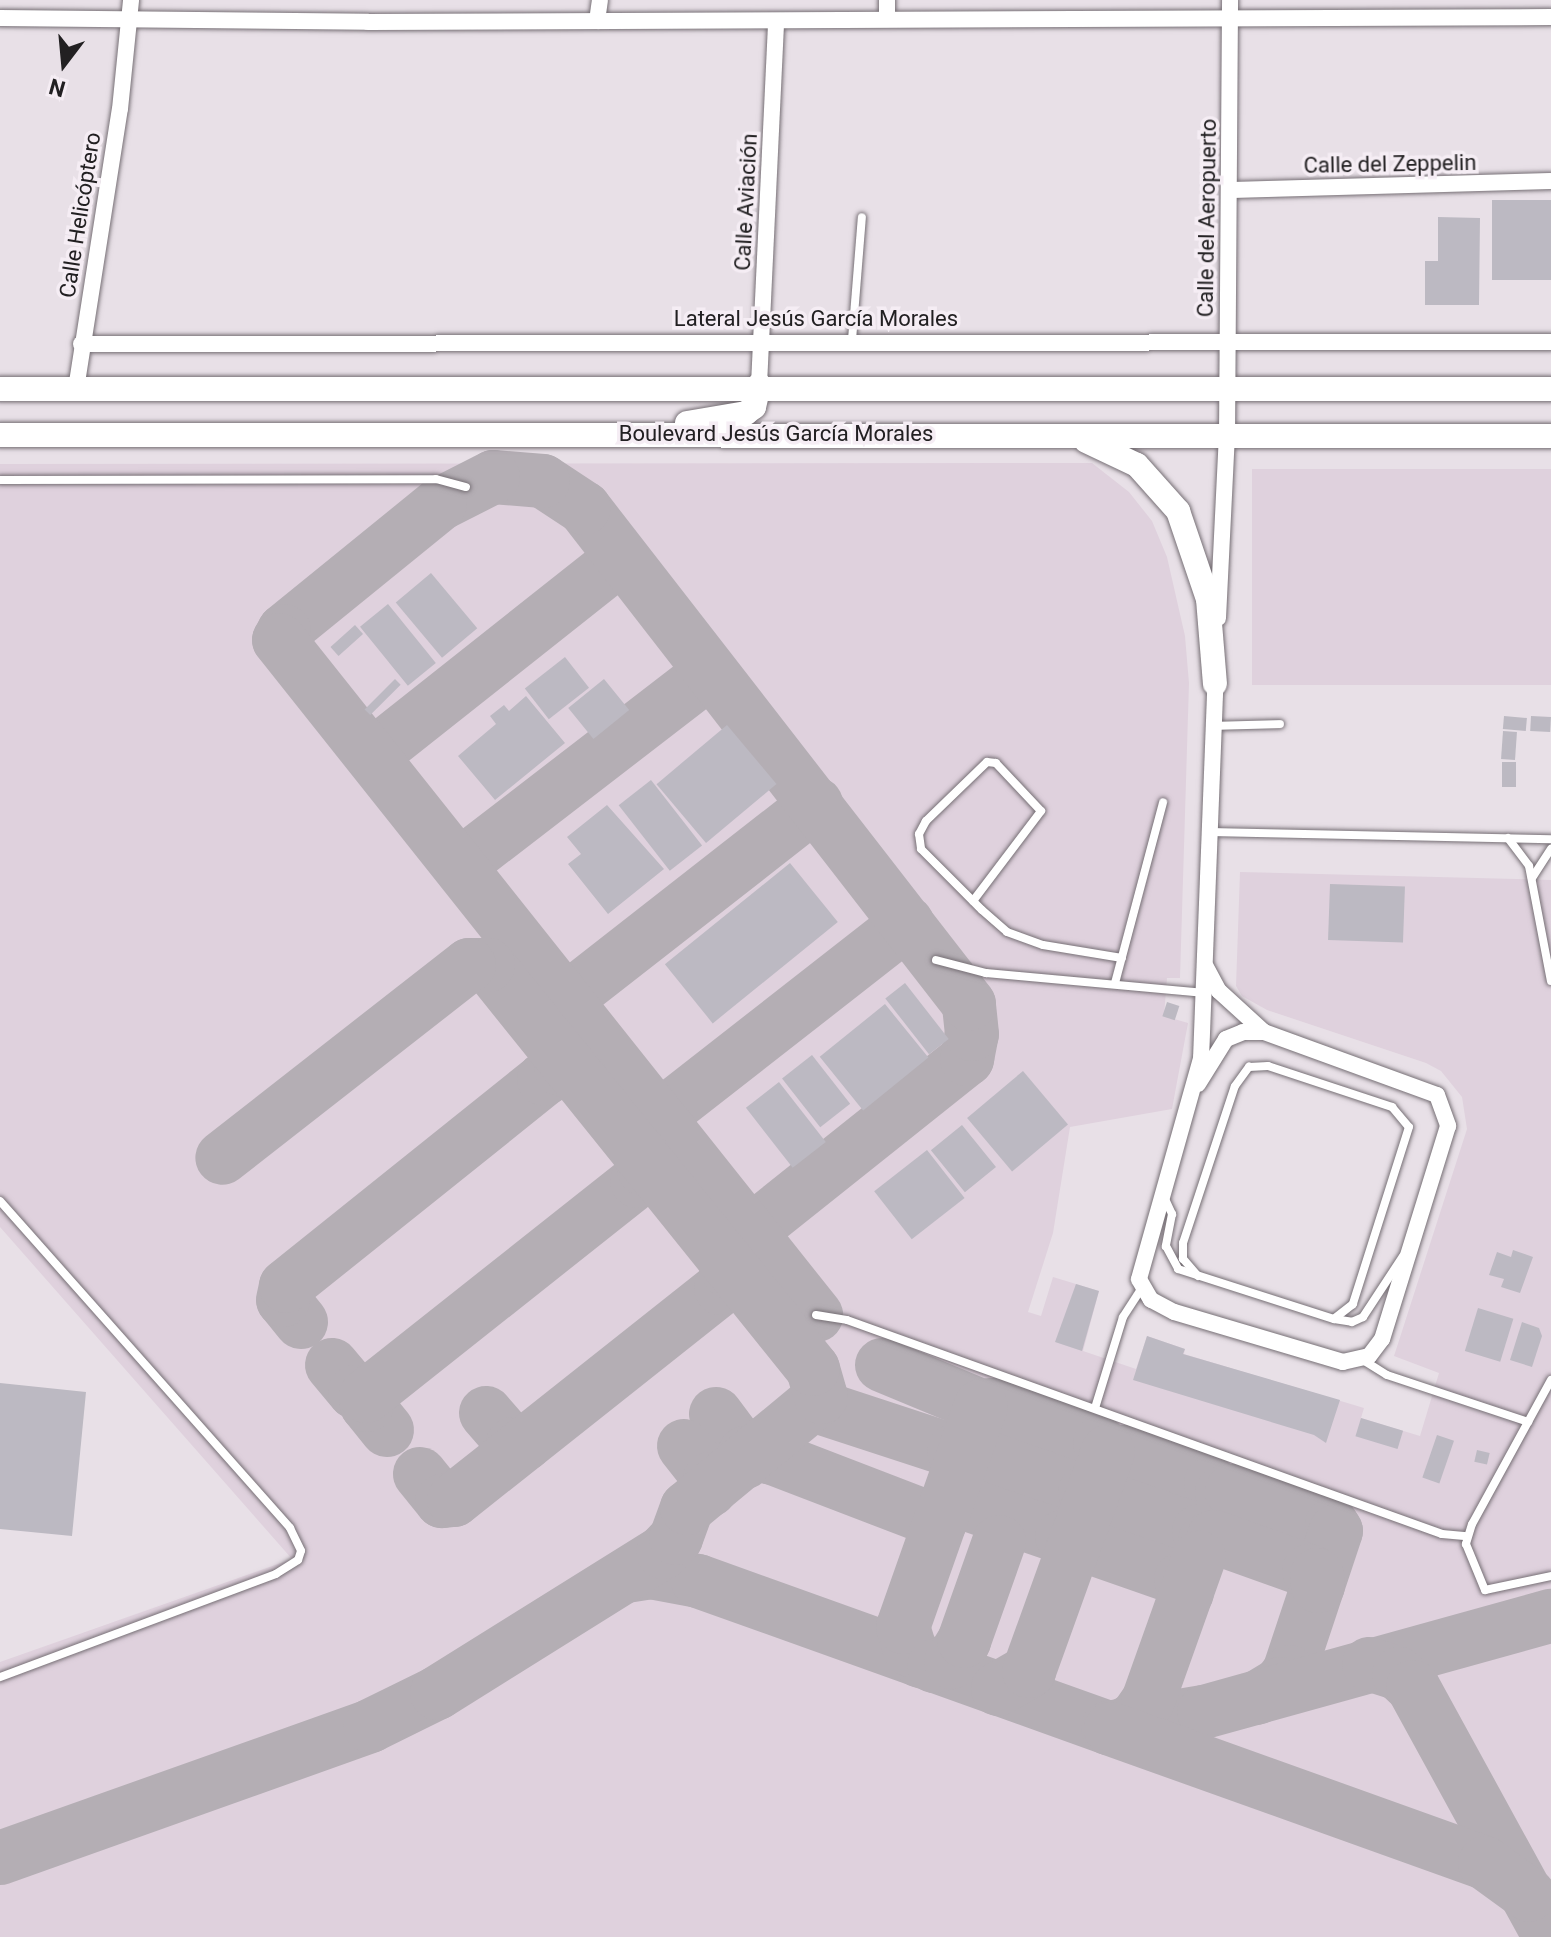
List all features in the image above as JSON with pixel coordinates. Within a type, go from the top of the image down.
[{"type":"main road","name":"Boulevard Jesús García Morales","points":[[0,389],[759,385],[1551,389]]},
{"type":"main road","points":[[645,433],[746,413],[754,407],[759,385]]},
{"type":"main road","name":"Boulevard Jesús García Morales","points":[[0,435],[1044,433],[1551,436]]},
{"type":"main road","points":[[1044,433],[1116,452],[1157,482],[1178,511],[1208,599],[1215,684]]},
{"type":"street","name":"Calle Helicóptero","points":[[76,389],[131,0]]},
{"type":"street","points":[[597,21],[600,0]]},
{"type":"street","points":[[887,0],[887,19]]},
{"type":"street","name":"Calle del Aeropuerto","points":[[1212,992],[1205,966],[1227,436],[1230,0]]},
{"type":"street","points":[[0,18],[776,21],[1551,17]]},
{"type":"street","name":"Calle Aviación","points":[[759,385],[776,21]]},
{"type":"street","name":"Calle del Zeppelin","points":[[1231,190],[1551,181]]},
{"type":"street","name":"Lateral Jesús García Morales","points":[[81,344],[762,339],[1551,342]]},
{"type":"street","points":[[1212,992],[1264,1032],[1437,1095],[1448,1126],[1382,1339],[1362,1360],[1343,1362],[1174,1312],[1151,1300],[1142,1288],[1139,1270],[1198,1084],[1212,992]]},
{"type":"street","points":[[1198,1084],[1226,1039],[1243,1032],[1264,1032]]},
{"type":"lane","points":[[852,340],[862,217]]},
{"type":"lane","points":[[0,480],[436,479],[466,487]]},
{"type":"lane","points":[[1214,726],[1280,724]]},
{"type":"lane","points":[[973,901],[1041,811],[996,763],[987,762],[940,804],[919,834],[921,849],[973,901],[1007,932],[1025,939],[1122,958]]},
{"type":"lane","points":[[1115,983],[1163,802]]},
{"type":"lane","points":[[1210,832],[1551,839]]},
{"type":"lane","points":[[1508,838],[1524,855],[1532,878],[1551,981]]},
{"type":"lane","points":[[1532,878],[1551,849]]},
{"type":"lane","points":[[936,960],[986,973],[1212,992]]},
{"type":"lane","points":[[1198,1276],[1183,1259],[1183,1243],[1231,1100],[1244,1071],[1268,1066],[1392,1107],[1409,1127],[1353,1304],[1334,1319]]},
{"type":"lane","points":[[1163,1195],[1172,1214],[1168,1254],[1178,1269],[1334,1319],[1352,1322],[1363,1317],[1413,1242]]},
{"type":"lane","points":[[0,1201],[290,1528],[301,1551],[289,1568],[0,1677]]},
{"type":"lane","points":[[1095,1408],[1123,1317],[1142,1288]]},
{"type":"lane","points":[[816,1315],[847,1320],[1442,1534],[1467,1536]]},
{"type":"lane","points":[[1362,1360],[1387,1375],[1528,1422]]},
{"type":"lane","points":[[1551,1380],[1467,1536],[1485,1590],[1551,1576]]},
{"type":"shaded area","points":[[1092,463],[1129,492],[1152,521],[1167,557],[1185,636],[1189,683],[1180,978],[1167,978],[1164,1016],[1188,1023],[1172,1109],[1070,1127],[1053,1233],[1028,1312],[1041,1316],[1053,1277],[1099,1291],[1083,1351],[1136,1369],[1147,1336],[1185,1349],[1184,1354],[1364,1408],[1361,1418],[1420,1436],[1439,1373],[1394,1356],[1467,1129],[1462,1097],[1441,1071],[1426,1063],[1267,1010],[1242,996],[1236,986],[1240,872],[1551,880],[1551,1937],[0,1937],[0,1662],[292,1559],[0,1227],[0,464]]},
{"type":"shaded area","points":[[1252,469],[1551,469],[1551,685],[1252,685]]},
{"type":"building","points":[[1492,200],[1551,200],[1551,280],[1492,280]]},
{"type":"building","points":[[1438,217],[1480,218],[1479,305],[1425,305],[1425,261],[1438,261]]},
{"type":"building","points":[[431,573],[477,628],[442,658],[396,603]]},
{"type":"building","points":[[388,604],[436,663],[408,686],[360,627]]},
{"type":"building","points":[[355,625],[363,634],[339,656],[330,647]]},
{"type":"building","points":[[565,657],[589,688],[549,719],[525,688]]},
{"type":"building","points":[[395,679],[401,685],[370,715],[365,709]]},
{"type":"building","points":[[604,679],[629,710],[593,739],[568,708]]},
{"type":"building","points":[[526,696],[565,743],[495,800],[458,756],[496,724],[490,716],[504,705],[509,711]]},
{"type":"building","points":[[1504,716],[1527,718],[1526,731],[1503,729]]},
{"type":"building","points":[[1531,716],[1551,717],[1550,732],[1530,731]]},
{"type":"building","points":[[727,725],[776,784],[706,843],[657,784]]},
{"type":"building","points":[[1503,731],[1517,732],[1515,760],[1501,759]]},
{"type":"building","points":[[1502,762],[1516,762],[1516,787],[1502,787]]},
{"type":"building","points":[[651,780],[702,845],[670,871],[619,805]]},
{"type":"building","points":[[607,805],[664,869],[608,914],[568,864],[581,854],[567,837]]},
{"type":"building","points":[[790,863],[838,922],[713,1023],[665,964]]},
{"type":"building","points":[[1330,884],[1405,887],[1403,943],[1328,940]]},
{"type":"building","points":[[905,983],[949,1039],[929,1054],[885,998]]},
{"type":"building","points":[[1167,1002],[1179,1006],[1175,1020],[1162,1016]]},
{"type":"building","points":[[885,1004],[928,1058],[863,1110],[820,1057]]},
{"type":"building","points":[[812,1055],[850,1104],[820,1127],[782,1078]]},
{"type":"building","points":[[1023,1071],[1068,1125],[1012,1172],[967,1118]]},
{"type":"building","points":[[779,1082],[826,1142],[793,1168],[746,1108]]},
{"type":"building","points":[[962,1125],[996,1167],[965,1192],[931,1150]]},
{"type":"building","points":[[927,1150],[965,1198],[912,1239],[874,1191]]},
{"type":"building","points":[[1513,1250],[1533,1257],[1520,1293],[1501,1287],[1504,1279],[1489,1275],[1497,1252],[1511,1257]]},
{"type":"building","points":[[1076,1284],[1099,1291],[1082,1351],[1055,1342]]},
{"type":"building","points":[[1478,1308],[1513,1319],[1500,1362],[1465,1351]]},
{"type":"building","points":[[1522,1322],[1539,1328],[1542,1336],[1532,1367],[1510,1360]]},
{"type":"building","points":[[1147,1336],[1185,1349],[1183,1354],[1340,1400],[1326,1443],[1314,1435],[1133,1380]]},
{"type":"building","points":[[0,1383],[86,1392],[72,1536],[0,1529]]},
{"type":"building","points":[[1361,1418],[1403,1431],[1398,1449],[1355,1436]]},
{"type":"building","points":[[1437,1435],[1454,1441],[1439,1483],[1422,1478]]},
{"type":"building","points":[[1477,1450],[1490,1453],[1487,1465],[1474,1462]]},
{"type":"taxiway","points":[[750,1232],[967,1059],[972,1034],[969,1004],[584,508],[543,481],[493,477],[440,504],[284,631],[279,640],[816,1315]]},
{"type":"taxiway","points":[[374,754],[621,558]]},
{"type":"taxiway","points":[[461,864],[710,672]]},
{"type":"taxiway","points":[[568,998],[816,804]]},
{"type":"taxiway","points":[[659,1117],[907,923]]},
{"type":"taxiway","points":[[0,1858],[370,1726],[437,1693],[663,1552],[676,1538],[687,1508],[821,1397],[813,1369],[488,965],[469,965],[222,1158]]},
{"type":"taxiway","points":[[301,1322],[283,1300],[286,1286],[544,1079],[561,1069],[580,1076]]},
{"type":"taxiway","points":[[387,1430],[367,1405],[366,1396],[637,1181],[644,1169],[643,1155]]},
{"type":"taxiway","points":[[420,1474],[442,1501],[454,1500],[721,1288],[729,1272],[726,1260]]},
{"type":"taxiway","points":[[332,1365],[355,1392],[366,1396]]},
{"type":"taxiway","points":[[882,1365],[981,1406],[992,1405],[1100,1443],[1108,1452]]},
{"type":"taxiway","points":[[816,1406],[954,1451],[961,1463]]},
{"type":"taxiway","points":[[920,1661],[910,1650],[903,1627],[981,1406]]},
{"type":"taxiway","points":[[486,1413],[513,1444],[525,1444]]},
{"type":"taxiway","points":[[716,1414],[745,1453],[745,1462]]},
{"type":"taxiway","points":[[684,1446],[710,1479],[710,1490]]},
{"type":"taxiway","points":[[1108,1452],[1126,1452],[1211,1483],[1222,1493]]},
{"type":"taxiway","points":[[998,1689],[1029,1671],[1108,1452]]},
{"type":"taxiway","points":[[745,1453],[773,1458],[940,1522]]},
{"type":"taxiway","points":[[963,1457],[974,1453],[1085,1492],[1089,1504],[1108,1499],[1199,1531],[1204,1543]]},
{"type":"taxiway","points":[[1222,1493],[1232,1491],[1332,1525],[1336,1531],[1289,1672],[1280,1684],[1257,1698]]},
{"type":"taxiway","points":[[947,1504],[958,1501],[1062,1537],[1072,1550],[1089,1547],[1181,1579],[1187,1593]]},
{"type":"taxiway","points":[[1205,1541],[1214,1537],[1309,1571],[1317,1575],[1318,1586]]},
{"type":"taxiway","points":[[934,1666],[951,1662],[964,1641],[999,1542]]},
{"type":"taxiway","points":[[1121,1727],[1136,1718],[1148,1701],[1199,1558]]},
{"type":"taxiway","points":[[626,1576],[650,1572],[698,1581],[1108,1728],[1204,1712],[1551,1616]]},
{"type":"taxiway","points":[[1369,1664],[1399,1674],[1413,1687],[1550,1937]]},
{"type":"taxiway","points":[[1111,1729],[1485,1863],[1529,1895]]}]
